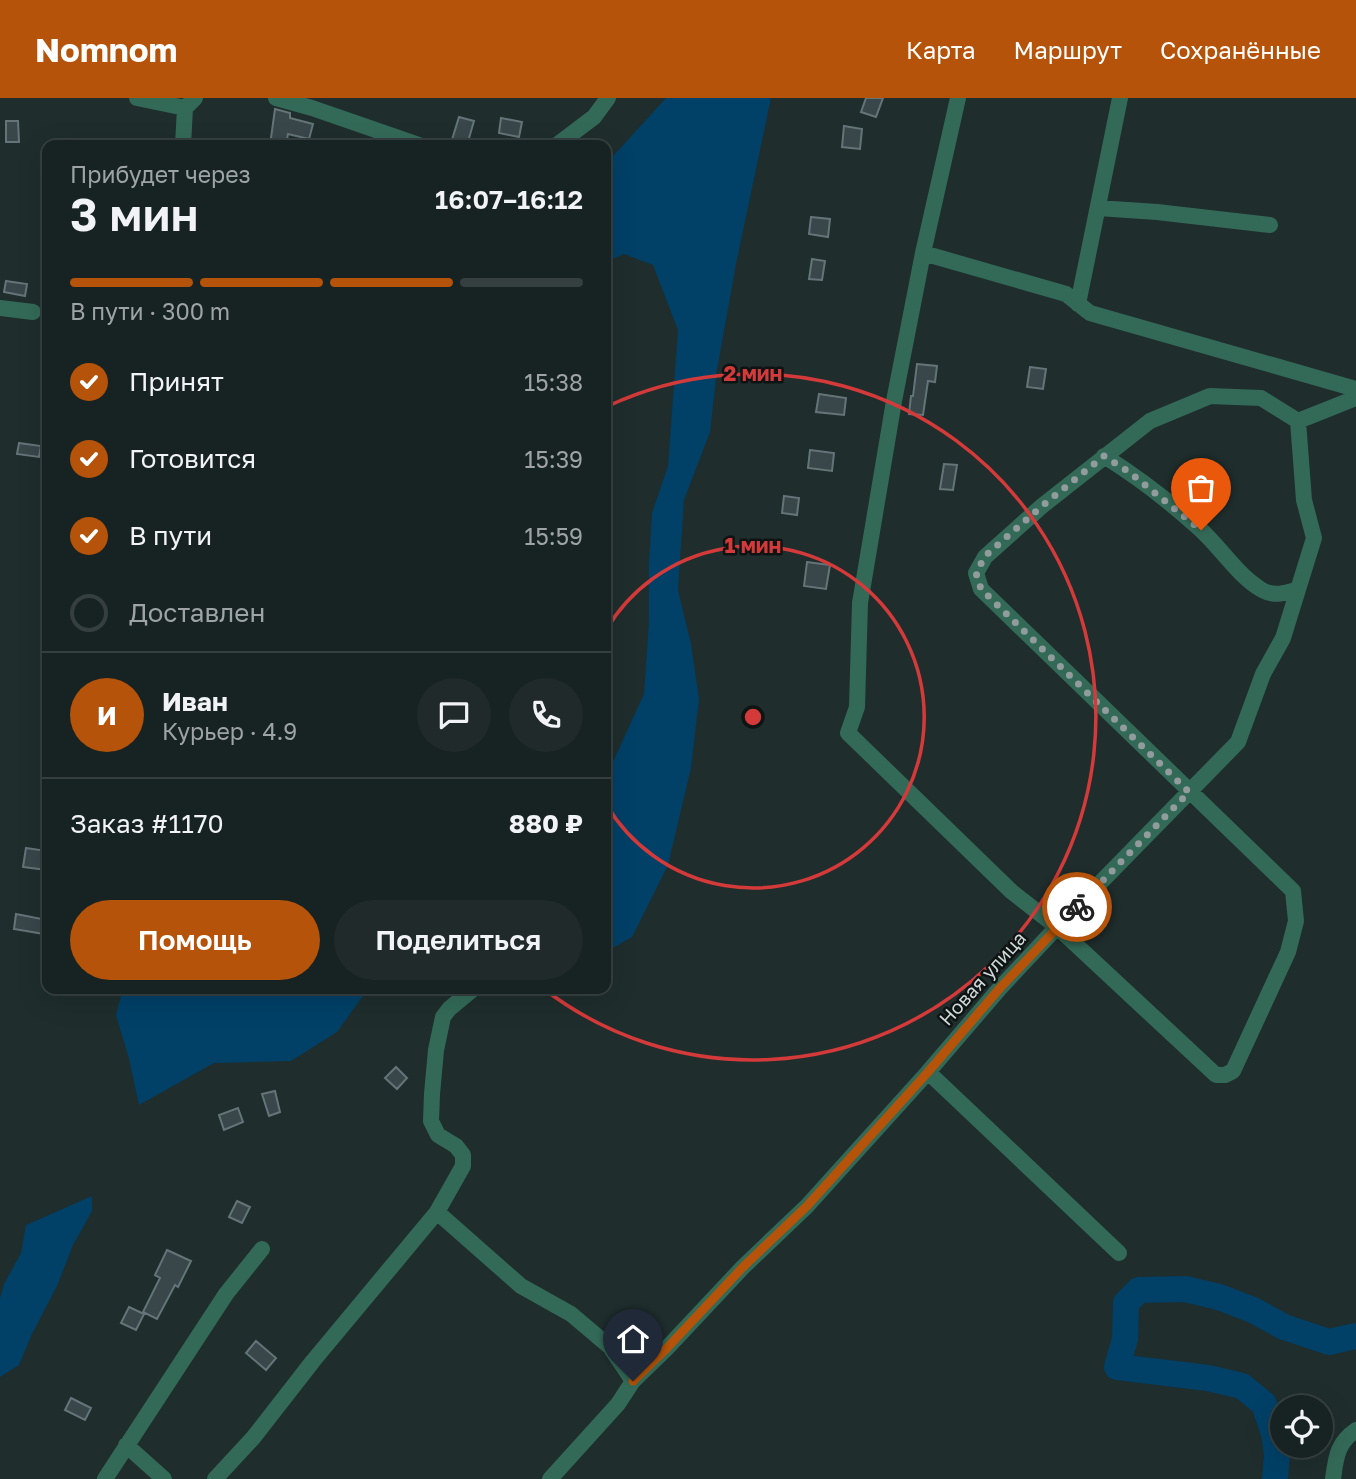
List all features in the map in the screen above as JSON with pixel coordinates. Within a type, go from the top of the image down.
[{"type":"street","points":[[137,98],[190,103],[184,140]]},
{"type":"street","points":[[276,98],[313,103],[406,140]]},
{"type":"street","points":[[564,140],[594,117],[608,98]]},
{"type":"street","points":[[958,98],[923,253],[894,401],[860,603],[857,707],[848,733],[1012,892],[1056,927],[1216,1075],[1233,1071],[1288,952],[1296,921],[1293,891],[981,589],[976,573],[985,556],[1042,506],[1150,421],[1210,396],[1261,398],[1298,421],[1356,398]]},
{"type":"street","points":[[1078,304],[1120,98]]},
{"type":"street","points":[[1098,208],[1270,225]]},
{"type":"street","points":[[923,253],[1066,294],[1090,313],[1356,389]]},
{"type":"street","points":[[0,308],[33,312]]},
{"type":"street","name":"Новая улица","points":[[550,1479],[618,1404],[633,1381],[743,1267],[807,1206],[1056,927],[1238,742],[1263,674],[1283,638],[1314,538],[1304,500],[1298,421]]},
{"type":"street","points":[[1104,456],[1129,472],[1201,530],[1244,575],[1264,591],[1281,595],[1298,589]]},
{"type":"street","points":[[215,1479],[253,1438],[313,1360],[437,1212],[463,1166],[463,1155],[456,1146],[438,1135],[431,1121],[436,1049],[443,1017],[467,994]]},
{"type":"street","points":[[928,1072],[1119,1253]]},
{"type":"street","points":[[437,1212],[522,1286],[571,1314],[610,1347],[633,1381]]},
{"type":"street","points":[[105,1479],[226,1294],[262,1249]]},
{"type":"street","points":[[1333,1479],[1336,1452],[1349,1434],[1356,1430]]},
{"type":"street","points":[[126,1445],[164,1479]]},
{"type":"water","points":[[666,98],[771,98],[736,264],[717,370],[710,432],[684,500],[678,590],[691,644],[699,699],[691,768],[668,865],[632,937],[611,949],[611,766],[644,694],[652,513],[668,466],[678,330],[653,265],[624,254],[611,260],[611,157]]},
{"type":"water","points":[[122,994],[364,994],[337,1032],[291,1061],[214,1063],[139,1105],[116,1015]]},
{"type":"water","points":[[92,1196],[92,1211],[73,1245],[57,1286],[19,1365],[0,1377],[0,1298],[4,1284],[21,1253],[26,1225]]},
{"type":"building","points":[[866,98],[883,98],[876,117],[861,112]]},
{"type":"building","points":[[275,109],[290,113],[290,118],[313,124],[309,139],[288,134],[287,140],[271,140]]},
{"type":"building","points":[[459,117],[474,121],[468,140],[452,140]]},
{"type":"building","points":[[501,118],[522,122],[519,137],[499,133]]},
{"type":"building","points":[[6,121],[18,121],[19,142],[6,142]]},
{"type":"building","points":[[844,126],[862,129],[860,149],[842,147]]},
{"type":"building","points":[[811,217],[830,219],[828,237],[809,234]]},
{"type":"building","points":[[812,259],[825,261],[822,280],[809,279]]},
{"type":"building","points":[[6,281],[27,284],[25,296],[4,292]]},
{"type":"building","points":[[917,364],[937,366],[935,382],[928,381],[923,415],[909,414]]},
{"type":"building","points":[[1030,367],[1046,369],[1043,389],[1027,387]]},
{"type":"building","points":[[819,394],[846,398],[844,415],[816,412]]},
{"type":"building","points":[[19,443],[41,446],[39,457],[17,454]]},
{"type":"building","points":[[810,450],[834,453],[832,471],[808,468]]},
{"type":"building","points":[[944,464],[957,465],[953,490],[940,489]]},
{"type":"building","points":[[784,496],[799,498],[797,515],[782,513]]},
{"type":"building","points":[[807,562],[830,565],[826,589],[804,586]]},
{"type":"building","points":[[26,848],[42,850],[42,869],[23,867]]},
{"type":"building","points":[[16,914],[42,919],[42,934],[14,929]]},
{"type":"building","points":[[396,1067],[407,1078],[397,1089],[385,1078]]},
{"type":"building","points":[[275,1091],[280,1112],[269,1116],[262,1094]]},
{"type":"building","points":[[238,1108],[243,1122],[224,1130],[219,1115]]},
{"type":"building","points":[[237,1201],[250,1207],[242,1223],[229,1217]]},
{"type":"building","points":[[167,1250],[191,1261],[157,1319],[143,1312],[160,1278],[155,1275]]},
{"type":"building","points":[[129,1307],[144,1314],[136,1330],[121,1323]]},
{"type":"building","points":[[256,1341],[276,1358],[266,1370],[246,1353]]},
{"type":"building","points":[[71,1398],[91,1408],[85,1420],[65,1410]]},
{"type":"waterway","points":[[1275,1479],[1277,1455],[1274,1434],[1264,1404],[1242,1386],[1208,1378],[1117,1367],[1125,1339],[1126,1303],[1139,1290],[1185,1289],[1219,1297],[1253,1310],[1284,1327],[1329,1342],[1356,1336]]},
{"type":"way so far","points":[[1077,907],[1189,792],[981,589],[976,573],[985,556],[1104,456],[1129,472],[1201,530]]},
{"type":"route","points":[[633,1381],[743,1267],[807,1206],[1000,988],[1077,907]]}]
